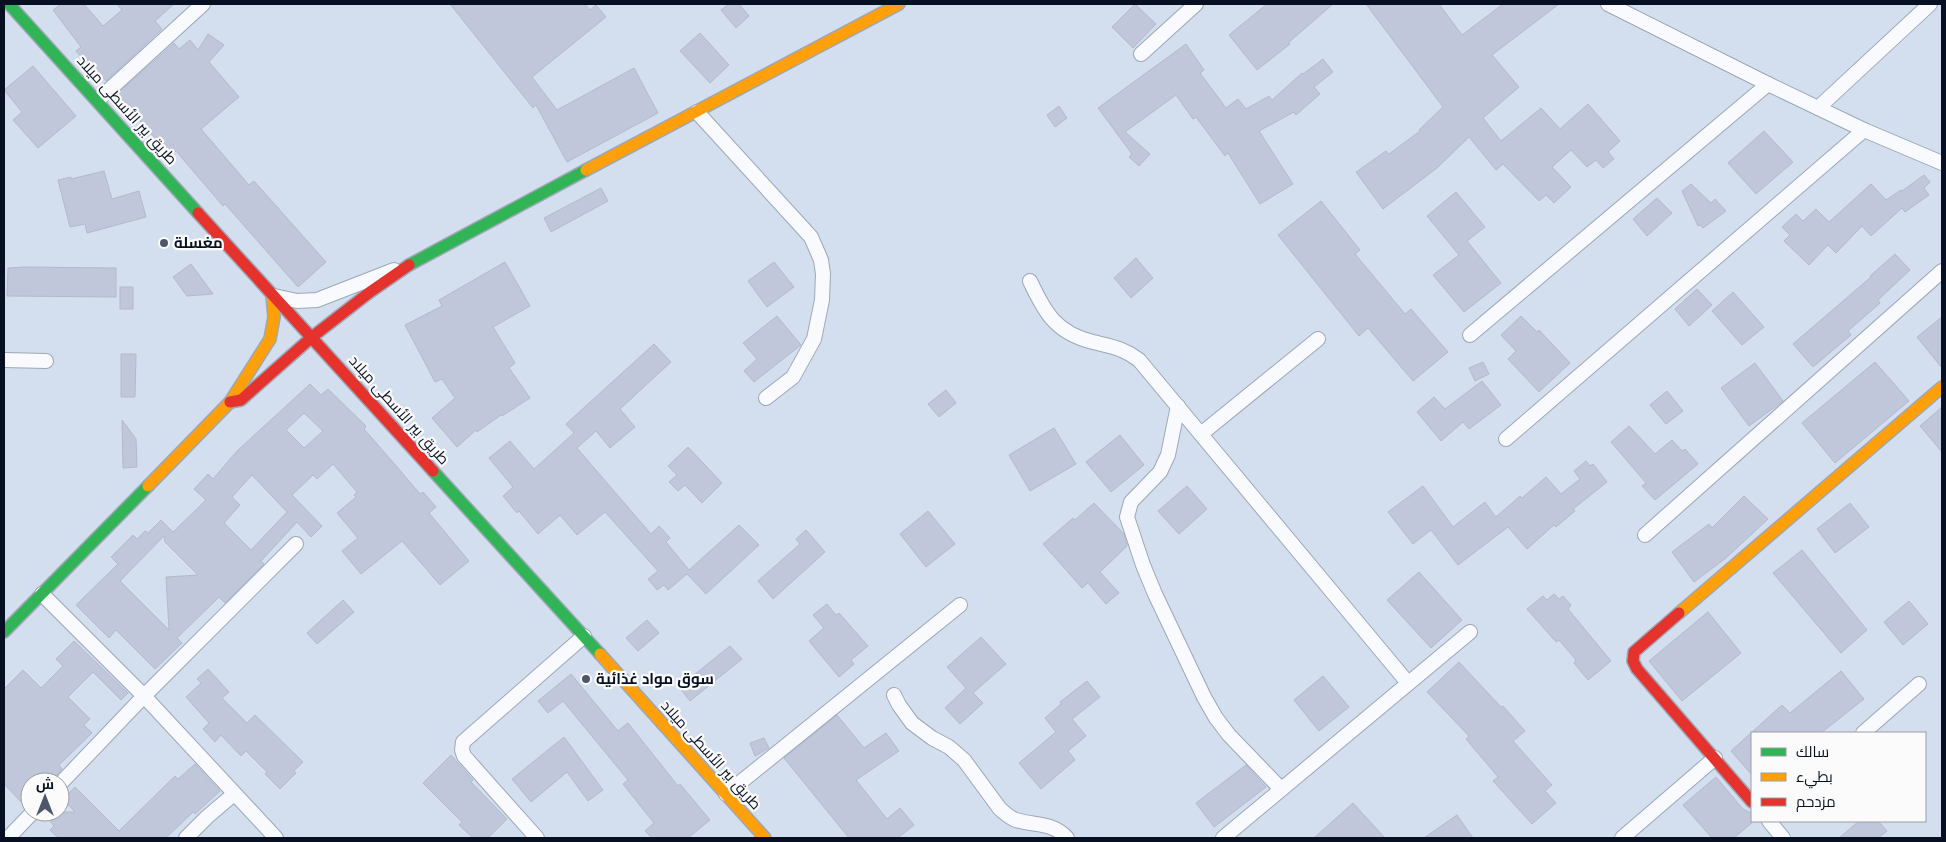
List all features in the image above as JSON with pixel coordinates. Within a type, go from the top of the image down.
[{"type":"main road","name":"طريق بير الأسطى ميلاد","points":[[9,4],[584,636],[765,838]]},
{"type":"main road","points":[[230,402],[241,400],[312,336],[416,261],[899,4]]},
{"type":"main road","points":[[4,632],[230,402],[270,339],[274,317],[272,295]]},
{"type":"main road","points":[[1751,801],[1637,669],[1633,661],[1634,652],[1942,387]]},
{"type":"street","points":[[98,100],[203,4]]},
{"type":"street","points":[[1141,54],[1196,4]]},
{"type":"street","points":[[1608,4],[1864,130],[1942,163]]},
{"type":"street","points":[[1818,108],[1930,4]]},
{"type":"street","points":[[1470,335],[1768,84]]},
{"type":"street","points":[[697,112],[811,237],[821,260],[823,274],[822,300],[814,339],[793,377],[766,398]]},
{"type":"street","points":[[1506,439],[1864,130]]},
{"type":"street","points":[[272,295],[297,301],[318,300],[416,261]]},
{"type":"street","points":[[1645,535],[1942,271]]},
{"type":"street","points":[[1030,281],[1050,319],[1061,328],[1091,342],[1126,350],[1140,360],[1408,683]]},
{"type":"street","points":[[1201,434],[1318,339]]},
{"type":"street","points":[[4,360],[46,361]]},
{"type":"street","points":[[1178,406],[1168,455],[1160,472],[1131,502],[1127,517],[1143,566],[1155,594],[1200,689],[1216,718],[1229,735],[1281,789]]},
{"type":"street","points":[[70,774],[144,696],[296,544]]},
{"type":"street","points":[[42,594],[144,696],[276,838]]},
{"type":"street","points":[[726,794],[960,605]]},
{"type":"street","points":[[1223,838],[1470,632]]},
{"type":"street","points":[[537,838],[464,756],[462,750],[463,742],[584,636]]},
{"type":"street","points":[[1864,732],[1919,684]]},
{"type":"street","points":[[894,695],[912,723],[957,752],[1000,809],[1015,820],[1056,828],[1067,838]]},
{"type":"street","points":[[1622,838],[1715,758]]},
{"type":"street","points":[[186,838],[234,794]]},
{"type":"street","points":[[8,838],[23,822]]},
{"type":"street","points":[[1769,822],[1783,838]]},
{"type":"building","points":[[61,4],[84,4],[103,26],[122,10],[117,4],[174,4],[155,21],[162,29],[106,81],[100,74],[98,76],[76,51],[81,47],[53,10]]},
{"type":"building","points":[[450,4],[585,4],[590,10],[596,5],[606,17],[532,77],[557,110],[634,68],[658,113],[567,162],[536,105],[533,108]]},
{"type":"building","points":[[729,4],[739,4],[749,16],[736,28],[721,10]]},
{"type":"building","points":[[1135,4],[1156,24],[1133,48],[1112,27]]},
{"type":"building","points":[[1267,4],[1333,4],[1288,43],[1290,44],[1257,70],[1229,35]]},
{"type":"building","points":[[1366,4],[1439,4],[1462,35],[1503,4],[1559,4],[1492,55],[1519,87],[1483,118],[1501,141],[1541,108],[1560,129],[1588,104],[1620,141],[1608,152],[1614,159],[1603,168],[1596,160],[1587,167],[1571,150],[1552,167],[1571,187],[1554,203],[1546,195],[1539,201],[1503,164],[1496,170],[1469,137],[1437,168],[1383,209],[1356,172],[1386,151],[1389,154],[1420,131],[1443,107]]},
{"type":"building","points":[[700,33],[729,65],[710,83],[680,51]]},
{"type":"building","points":[[208,34],[224,45],[209,62],[239,97],[201,129],[249,185],[254,181],[326,262],[298,287],[225,204],[223,206],[176,151],[170,156],[117,94],[174,43],[179,49],[190,40],[198,50]]},
{"type":"building","points":[[1186,44],[1204,70],[1200,73],[1226,108],[1238,99],[1246,109],[1269,96],[1272,100],[1302,73],[1323,59],[1333,72],[1314,87],[1320,94],[1296,115],[1294,112],[1259,131],[1293,184],[1260,204],[1228,153],[1225,156],[1196,117],[1193,119],[1176,95],[1125,132],[1150,154],[1139,166],[1129,157],[1132,154],[1098,108]]},
{"type":"building","points":[[33,66],[76,116],[38,148],[13,120],[22,112],[4,90]]},
{"type":"building","points":[[1059,106],[1067,118],[1055,127],[1047,115]]},
{"type":"building","points":[[1764,131],[1793,162],[1756,194],[1728,163]]},
{"type":"building","points":[[104,171],[112,199],[139,191],[146,217],[87,233],[85,224],[70,227],[58,180],[71,177],[71,179]]},
{"type":"building","points":[[1924,175],[1930,182],[1924,188],[1929,195],[1905,212],[1902,208],[1871,236],[1862,226],[1836,253],[1828,245],[1809,265],[1784,241],[1790,235],[1782,227],[1796,214],[1803,221],[1816,209],[1829,222],[1871,184],[1886,200]]},
{"type":"building","points":[[1691,184],[1711,203],[1715,199],[1726,211],[1703,228],[1700,225],[1698,226],[1682,191]]},
{"type":"building","points":[[601,188],[608,201],[551,232],[544,218]]},
{"type":"building","points":[[1456,192],[1485,227],[1467,241],[1501,283],[1464,312],[1433,275],[1459,255],[1427,216]]},
{"type":"building","points":[[1657,198],[1672,213],[1647,236],[1633,219]]},
{"type":"building","points":[[1321,201],[1360,250],[1355,254],[1405,314],[1411,309],[1448,352],[1413,381],[1368,328],[1359,336],[1278,235]]},
{"type":"building","points":[[1895,254],[1910,270],[1878,300],[1880,303],[1848,331],[1851,335],[1813,367],[1793,344]]},
{"type":"building","points":[[1136,258],[1153,278],[1131,298],[1114,278]]},
{"type":"building","points":[[505,262],[530,306],[493,327],[515,363],[509,368],[530,398],[477,432],[476,430],[457,447],[432,418],[455,398],[442,379],[435,382],[405,325],[442,306],[439,300]]},
{"type":"building","points":[[774,262],[794,287],[767,307],[748,281]]},
{"type":"building","points":[[191,264],[213,294],[187,296],[173,277]]},
{"type":"building","points":[[8,268],[116,268],[116,297],[7,296]]},
{"type":"building","points":[[120,287],[133,287],[133,309],[120,309]]},
{"type":"building","points":[[1697,289],[1712,305],[1689,326],[1675,309]]},
{"type":"building","points":[[1733,292],[1764,327],[1742,345],[1712,311]]},
{"type":"building","points":[[777,316],[801,345],[754,382],[744,371],[757,359],[743,343]]},
{"type":"building","points":[[1521,316],[1537,332],[1539,330],[1570,363],[1539,392],[1508,359],[1516,351],[1501,335]]},
{"type":"building","points":[[1942,317],[1942,368],[1917,337]]},
{"type":"building","points":[[654,344],[671,362],[620,409],[635,427],[610,448],[596,431],[577,448],[651,534],[659,526],[670,538],[666,542],[689,570],[739,525],[759,545],[706,594],[687,574],[668,590],[664,585],[657,590],[648,579],[658,571],[605,512],[577,535],[560,515],[538,534],[519,511],[517,513],[503,496],[513,487],[489,458],[510,441],[534,469],[574,433],[566,424]]},
{"type":"building","points":[[121,354],[136,354],[135,397],[121,397]]},
{"type":"building","points":[[1483,362],[1489,374],[1475,381],[1469,368]]},
{"type":"building","points":[[1875,362],[1909,401],[1835,463],[1802,423]]},
{"type":"building","points":[[1755,363],[1783,401],[1749,426],[1721,388]]},
{"type":"building","points":[[1482,381],[1501,405],[1469,429],[1463,422],[1441,441],[1417,412],[1434,397],[1445,409]]},
{"type":"building","points":[[310,384],[321,395],[328,389],[366,426],[364,429],[420,494],[423,492],[436,507],[429,513],[469,561],[440,585],[402,541],[361,574],[342,551],[358,538],[337,513],[356,497],[354,495],[357,492],[333,464],[317,479],[313,475],[292,495],[322,526],[311,537],[297,522],[261,561],[264,564],[225,603],[219,597],[177,638],[182,643],[155,669],[116,630],[109,638],[76,605],[118,564],[111,557],[133,535],[137,539],[145,531],[148,533],[161,520],[173,532],[206,500],[194,489],[208,474],[213,479],[237,451]],"holes":[[[304,413],[323,431],[304,448],[286,430]],[[252,475],[287,512],[251,550],[224,523],[240,505],[232,497]],[[164,536],[165,542],[198,575],[166,577],[169,630],[120,581]]]},
{"type":"building","points":[[946,390],[956,403],[939,417],[928,404]]},
{"type":"building","points":[[1667,391],[1683,411],[1666,424],[1650,405]]},
{"type":"building","points":[[1942,407],[1942,452],[1920,426]]},
{"type":"building","points":[[122,420],[136,439],[137,467],[123,468]]},
{"type":"building","points":[[1629,426],[1655,454],[1672,440],[1682,451],[1685,449],[1698,464],[1655,500],[1642,486],[1646,483],[1611,442]]},
{"type":"building","points":[[1054,428],[1076,464],[1030,491],[1009,455]]},
{"type":"building","points":[[1120,435],[1144,465],[1111,492],[1086,462]]},
{"type":"building","points":[[688,447],[722,483],[702,503],[685,485],[678,491],[669,482],[677,475],[668,466]]},
{"type":"building","points":[[1586,461],[1590,466],[1593,464],[1607,482],[1573,509],[1575,511],[1556,527],[1554,525],[1527,549],[1508,527],[1458,565],[1431,530],[1413,544],[1388,512],[1423,486],[1453,527],[1485,502],[1496,517],[1546,477],[1561,494],[1580,479],[1574,471]]},
{"type":"building","points":[[1187,486],[1207,509],[1179,534],[1158,511]]},
{"type":"building","points":[[1744,496],[1768,519],[1726,558],[1694,582],[1672,552],[1709,524],[1712,528]]},
{"type":"building","points":[[1094,503],[1124,534],[1127,546],[1100,572],[1119,593],[1106,604],[1088,583],[1082,588],[1043,544]]},
{"type":"building","points":[[1850,503],[1869,527],[1835,553],[1817,529]]},
{"type":"building","points":[[928,511],[955,544],[926,567],[900,534]]},
{"type":"building","points":[[806,530],[825,552],[773,599],[758,581],[800,544],[796,539]]},
{"type":"building","points":[[1802,550],[1867,630],[1841,653],[1773,573]]},
{"type":"building","points":[[1419,572],[1462,620],[1431,648],[1387,600]]},
{"type":"building","points":[[1554,594],[1559,599],[1563,596],[1571,605],[1568,609],[1611,661],[1588,680],[1574,663],[1576,660],[1559,640],[1556,642],[1527,609],[1543,596],[1547,600]]},
{"type":"building","points":[[343,600],[354,612],[317,644],[307,633]]},
{"type":"building","points":[[1909,601],[1928,624],[1903,645],[1884,622]]},
{"type":"building","points":[[827,604],[836,615],[839,613],[868,646],[851,660],[854,664],[839,677],[809,641],[824,628],[813,615]]},
{"type":"building","points":[[1708,612],[1741,653],[1682,701],[1649,661]]},
{"type":"building","points":[[647,620],[659,633],[638,651],[626,638]]},
{"type":"building","points":[[981,637],[1006,664],[973,693],[983,703],[960,724],[945,708],[966,688],[947,667]]},
{"type":"building","points":[[74,641],[128,693],[121,700],[93,672],[68,697],[90,719],[84,725],[92,733],[59,765],[62,769],[60,772],[20,772],[20,801],[4,784],[4,689],[23,670],[41,688],[63,666],[56,659]]},
{"type":"building","points":[[730,646],[742,659],[690,701],[679,687]]},
{"type":"building","points":[[1459,662],[1525,731],[1513,741],[1552,785],[1545,791],[1556,803],[1532,824],[1493,781],[1498,777],[1466,739],[1469,736],[1427,692]]},
{"type":"building","points":[[208,669],[229,692],[222,698],[247,723],[255,715],[303,762],[294,771],[296,773],[280,789],[265,774],[267,772],[246,751],[241,756],[221,735],[215,742],[203,729],[209,723],[186,697],[201,683],[197,679]]},
{"type":"building","points":[[1841,671],[1864,699],[1822,732],[1752,732],[1782,705],[1790,713]]},
{"type":"building","points":[[571,674],[618,731],[628,723],[678,786],[680,784],[710,820],[688,838],[652,838],[645,831],[654,823],[623,784],[628,780],[563,701],[548,713],[538,701]]},
{"type":"building","points":[[1323,676],[1349,707],[1319,731],[1294,700]]},
{"type":"building","points":[[1087,681],[1100,697],[1072,719],[1086,736],[1068,751],[1075,760],[1041,789],[1019,763],[1056,732],[1045,718],[1061,704],[1060,702]]},
{"type":"building","points":[[837,715],[864,748],[886,733],[899,751],[856,780],[887,819],[900,808],[914,825],[898,838],[849,838],[784,758]]},
{"type":"building","points":[[1751,733],[1751,774],[1731,751]]},
{"type":"building","points":[[564,737],[603,790],[588,801],[567,772],[531,802],[512,779]]},
{"type":"building","points":[[764,738],[769,748],[755,756],[750,743]]},
{"type":"building","points":[[451,755],[473,780],[471,782],[507,819],[488,838],[473,838],[459,825],[462,822],[423,783]]},
{"type":"building","points":[[195,764],[220,791],[195,814],[193,812],[166,838],[58,838],[50,830],[54,826],[51,822],[70,822],[70,812],[75,812],[70,807],[70,792],[75,787],[119,831],[175,776],[178,779]]},
{"type":"building","points":[[1246,765],[1266,787],[1214,827],[1196,803]]},
{"type":"building","points":[[1716,777],[1743,809],[1751,813],[1751,822],[1753,822],[1734,838],[1712,838],[1683,805]]},
{"type":"building","points":[[1353,803],[1385,838],[1314,838]]},
{"type":"building","points":[[1457,815],[1473,838],[1424,838]]},
{"type":"building","points":[[1858,822],[1879,822],[1887,831],[1878,838],[1839,838]]},
{"type":"traffic: fast","points":[[9,4],[198,213]]},
{"type":"traffic: fast","points":[[409,265],[586,170]]},
{"type":"traffic: fast","points":[[433,471],[600,654]]},
{"type":"traffic: fast","points":[[4,632],[148,486]]},
{"type":"traffic: slow","points":[[586,170],[899,4]]},
{"type":"traffic: slow","points":[[148,486],[230,402],[270,339],[274,317],[272,295]]},
{"type":"traffic: slow","points":[[1679,613],[1942,387]]},
{"type":"traffic: slow","points":[[600,654],[765,838]]},
{"type":"traffic: jam","points":[[198,213],[433,471]]},
{"type":"traffic: jam","points":[[230,402],[241,400],[312,337],[370,292],[409,265]]},
{"type":"traffic: jam","points":[[1679,613],[1634,652],[1633,661],[1637,669],[1751,801]]},
{"type":"place","name":"مغسلة","points":[[164,243]]},
{"type":"place","name":"سوق مواد غذائية","points":[[586,679]]}]
